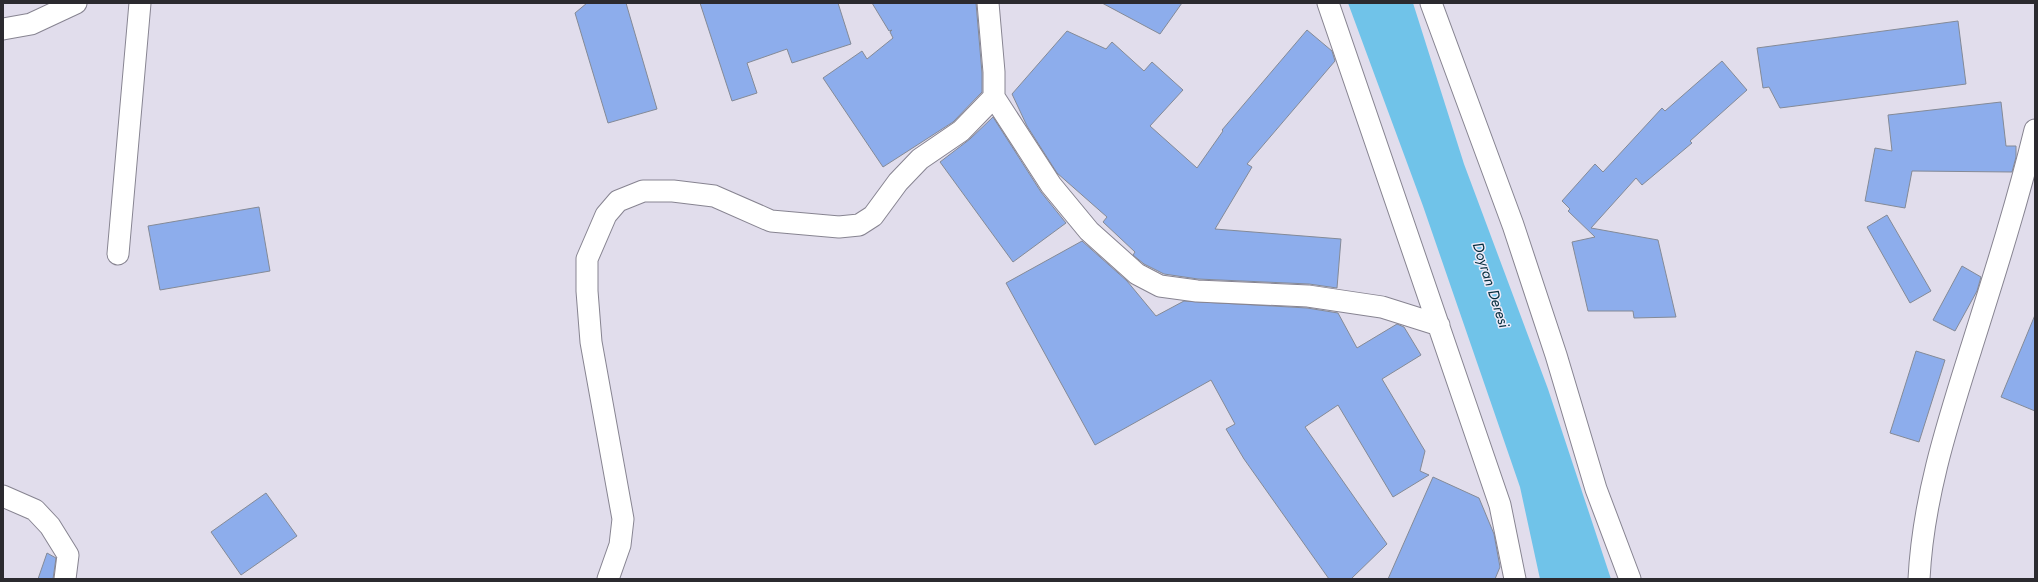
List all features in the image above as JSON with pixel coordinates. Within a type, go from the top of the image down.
[{"type":"street","points":[[3,29],[30,24],[76,3]]},
{"type":"street","points":[[118,254],[140,3]]},
{"type":"street","points":[[988,3],[994,72],[994,97],[1051,185],[1089,230],[1137,274],[1160,286],[1197,291],[1315,297],[1382,306],[1439,325]]},
{"type":"street","points":[[1328,3],[1500,505],[1515,579]]},
{"type":"street","points":[[1431,3],[1513,225],[1556,355],[1596,489],[1630,579]]},
{"type":"street","points":[[608,579],[620,545],[623,519],[591,342],[587,259],[606,215],[618,201],[643,192],[673,191],[714,196],[771,221],[839,227],[859,225],[873,216],[898,182],[920,159],[961,131],[994,97]]},
{"type":"street","points":[[1919,579],[1920,553],[1930,492],[1943,438],[2019,195],[2035,130]]},
{"type":"street","points":[[3,496],[35,510],[50,526],[68,555],[65,579]]},
{"type":"water","name":"Doyran Deresi","points":[[1348,3],[1413,3],[1464,164],[1548,389],[1611,579],[1540,579],[1520,487],[1423,206]]},
{"type":"building","points":[[587,3],[626,3],[657,109],[608,123],[575,13]]},
{"type":"building","points":[[700,3],[838,3],[851,44],[792,63],[787,49],[747,63],[757,93],[732,101]]},
{"type":"building","points":[[872,3],[976,3],[982,73],[982,92],[953,122],[883,167],[823,78],[862,51],[867,59],[893,38],[890,32],[892,30],[889,31]]},
{"type":"building","points":[[1102,3],[1182,3],[1160,34]]},
{"type":"building","points":[[1958,21],[1966,84],[1780,108],[1769,87],[1763,88],[1757,48]]},
{"type":"building","points":[[1307,30],[1332,51],[1335,61],[1247,164],[1252,167],[1215,229],[1341,239],[1337,288],[1309,284],[1198,279],[1164,274],[1144,264],[1133,255],[1135,252],[1103,222],[1107,217],[1057,173],[1027,126],[1012,94],[1067,31],[1106,49],[1112,42],[1144,71],[1152,62],[1183,90],[1150,126],[1197,168],[1223,131],[1222,130]]},
{"type":"building","points":[[1722,61],[1747,90],[1690,141],[1692,143],[1642,185],[1636,178],[1591,228],[1658,240],[1676,317],[1634,318],[1633,311],[1588,311],[1572,242],[1595,237],[1568,211],[1570,209],[1562,201],[1595,164],[1603,172],[1662,108],[1665,111]]},
{"type":"building","points":[[2001,102],[2006,146],[2016,146],[2016,157],[2012,172],[1912,171],[1905,208],[1865,201],[1875,148],[1892,151],[1888,115]]},
{"type":"building","points":[[993,117],[1041,192],[1066,223],[1013,262],[940,162],[970,139]]},
{"type":"building","points":[[259,207],[270,271],[160,290],[148,226]]},
{"type":"building","points":[[1887,215],[1931,291],[1910,303],[1867,227]]},
{"type":"building","points":[[1082,241],[1127,281],[1156,316],[1184,301],[1307,308],[1338,313],[1357,348],[1397,324],[1404,327],[1421,355],[1382,379],[1425,451],[1420,471],[1429,475],[1393,497],[1338,405],[1305,427],[1387,544],[1351,579],[1329,579],[1244,459],[1226,429],[1235,424],[1211,380],[1095,445],[1006,283]]},
{"type":"building","points":[[1962,266],[1981,277],[1977,291],[1955,331],[1933,320]]},
{"type":"building","points":[[2035,315],[2035,411],[2001,397]]},
{"type":"building","points":[[1916,351],[1945,360],[1919,442],[1890,433]]},
{"type":"building","points":[[1433,477],[1479,498],[1494,534],[1500,567],[1495,579],[1388,579]]},
{"type":"building","points":[[266,493],[297,536],[241,575],[211,532]]},
{"type":"building","points":[[47,553],[56,558],[53,579],[38,579]]}]
